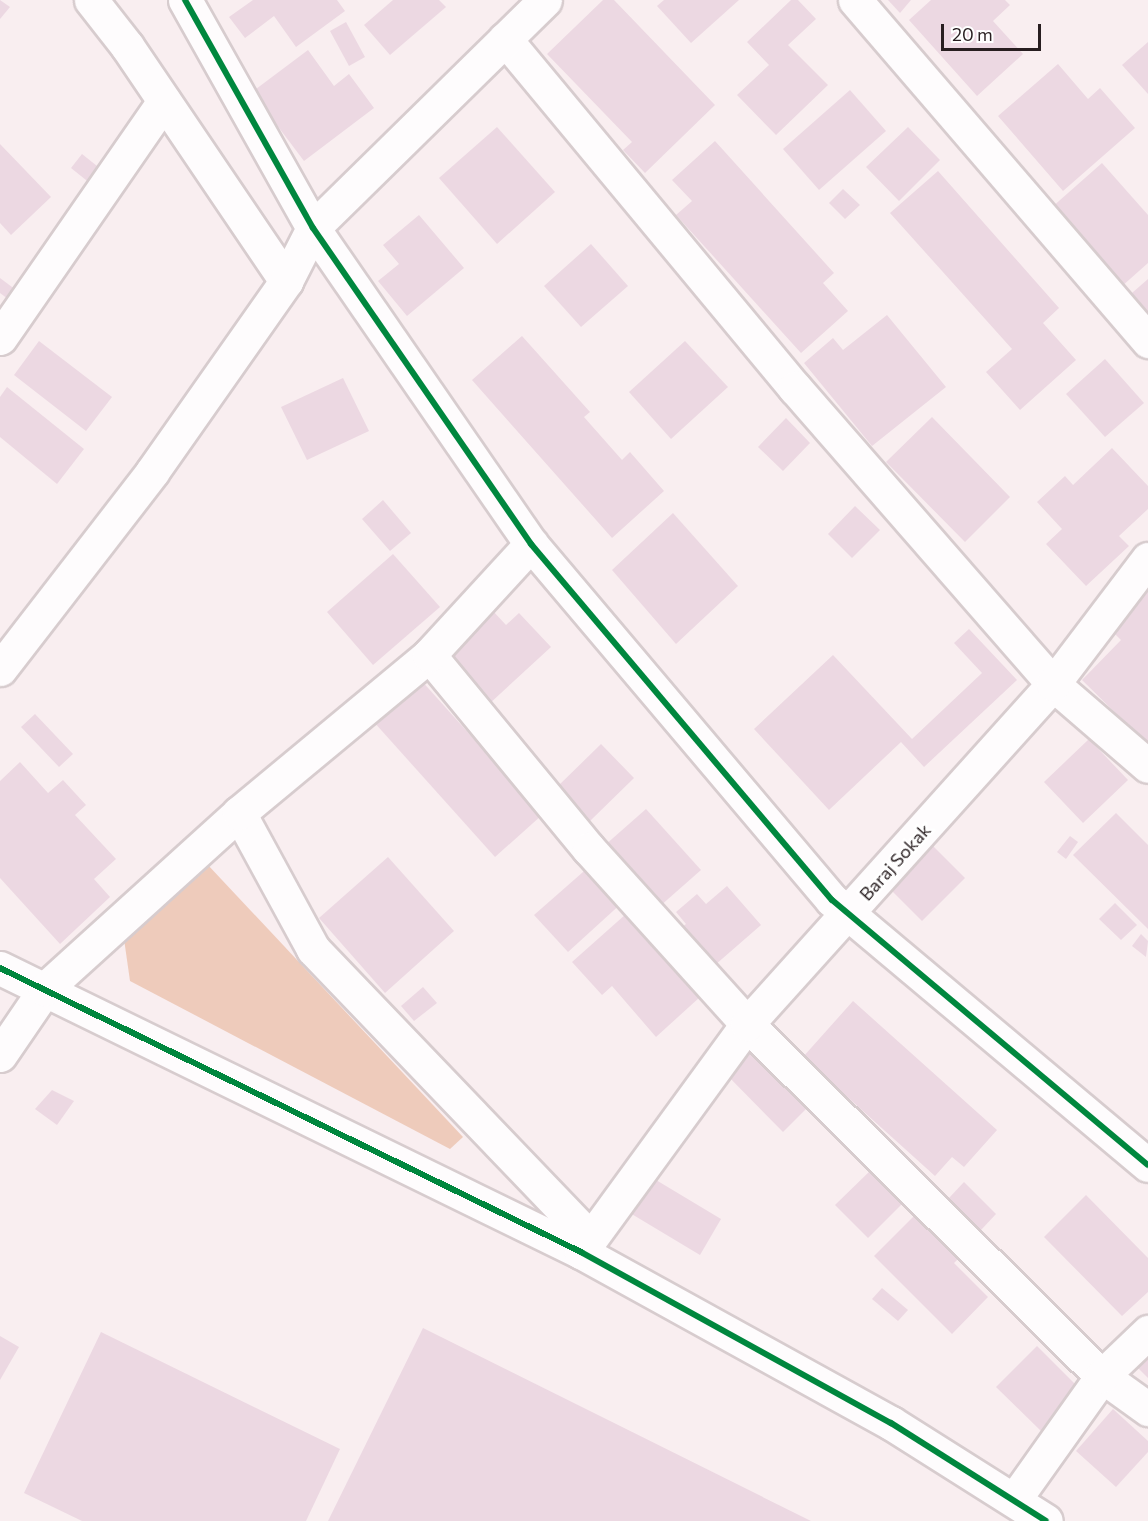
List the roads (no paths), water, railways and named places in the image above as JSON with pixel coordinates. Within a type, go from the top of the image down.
[{"type":"street","points":[[91,0],[165,101],[286,281]]},
{"type":"street","points":[[185,0],[313,228],[531,544],[832,900],[1148,1165]]},
{"type":"street","points":[[0,669],[152,472],[286,281],[313,228],[545,0]]},
{"type":"street","points":[[855,0],[1148,341]]},
{"type":"street","points":[[505,39],[795,388],[1053,684],[1148,766]]},
{"type":"street","points":[[0,338],[165,101]]},
{"type":"street","points":[[0,1055],[45,989],[239,813],[429,655],[531,544]]},
{"type":"street","name":"Baraj Sokak","points":[[585,1245],[747,1024],[850,913],[1053,684],[1148,559]]},
{"type":"street","points":[[429,655],[589,849],[747,1024],[1102,1376],[1148,1408]]},
{"type":"street","points":[[239,813],[313,949],[585,1245]]},
{"type":"street","points":[[0,968],[585,1245],[891,1423],[1046,1521]]},
{"type":"street","points":[[1014,1500],[1102,1376],[1148,1332]]}]
